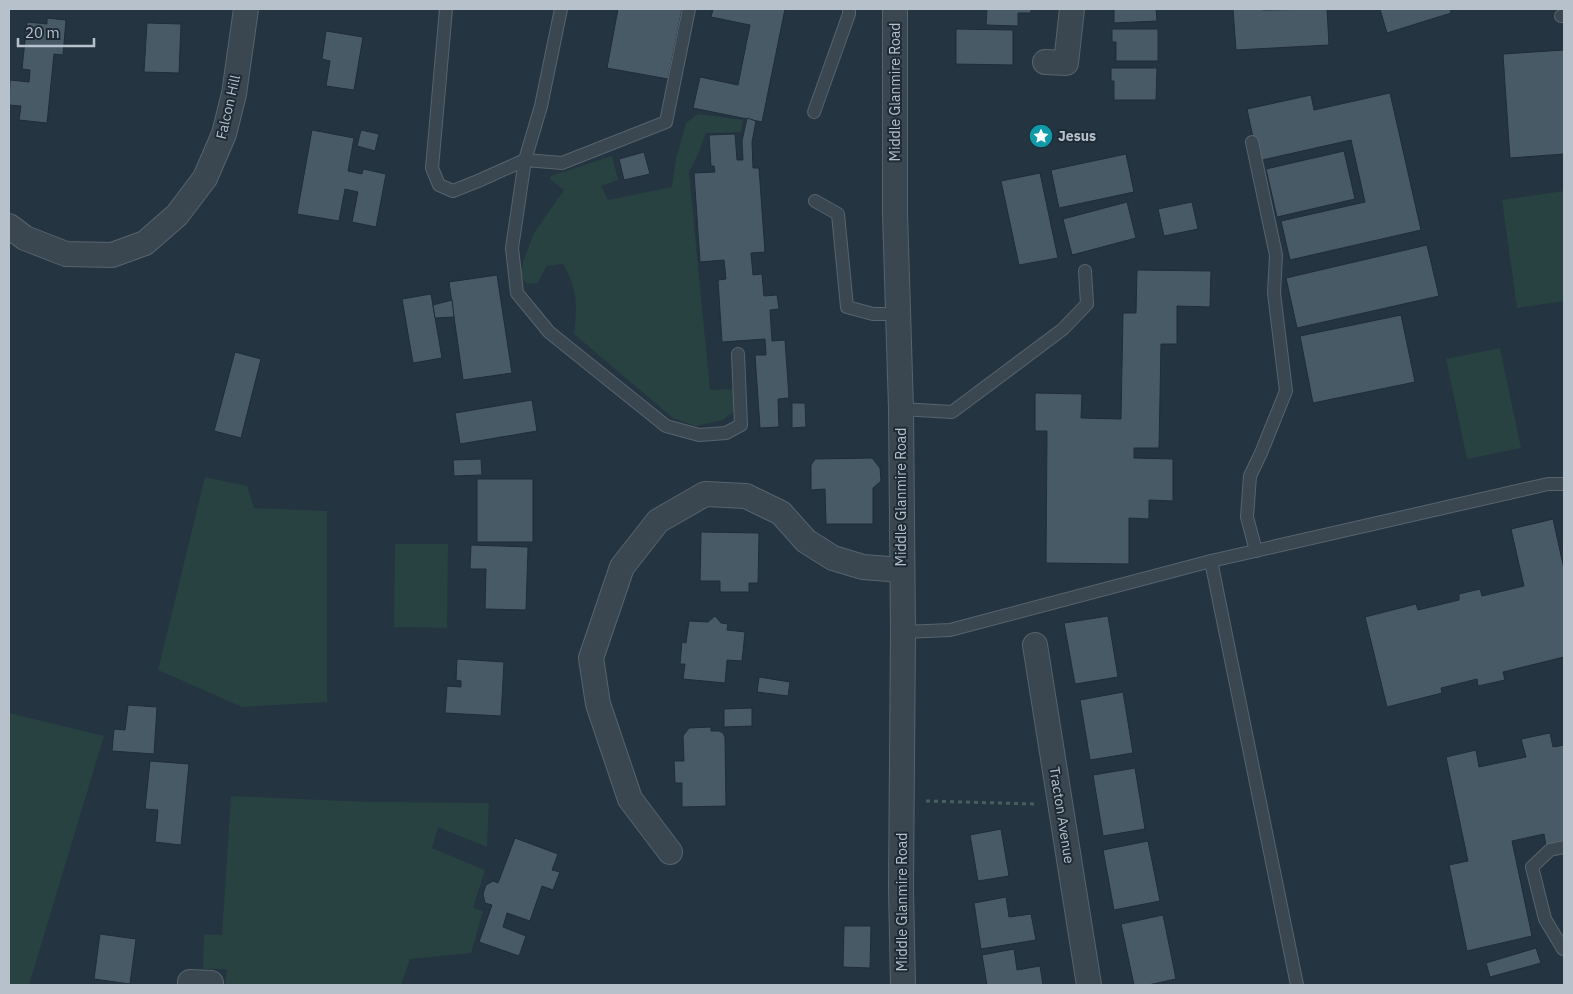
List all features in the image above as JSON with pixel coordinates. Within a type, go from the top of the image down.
[{"type":"street","name":"Falcon Hill","points":[[9,226],[25,238],[66,254],[112,255],[145,243],[178,215],[205,178],[224,134],[234,94],[246,9]]},
{"type":"street","name":"Middle Glanmire Road","points":[[895,9],[894,213],[901,410],[903,632],[901,889],[903,985]]},
{"type":"street","points":[[1045,62],[1066,63],[1072,9]]},
{"type":"street","points":[[670,852],[630,799],[598,704],[591,658],[622,567],[658,521],[705,494],[746,496],[781,514],[806,541],[833,558],[863,567],[902,570]]},
{"type":"street","name":"Tracton Avenue","points":[[1035,645],[1089,985]]},
{"type":"lane","points":[[446,9],[432,168],[439,185],[453,191],[525,160],[562,163],[666,122],[689,9]]},
{"type":"lane","points":[[561,9],[541,106],[525,160],[512,248],[516,293],[549,332],[666,426],[699,435],[726,433],[741,425],[738,354]]},
{"type":"lane","points":[[814,112],[849,14],[849,9]]},
{"type":"lane","points":[[1252,142],[1276,255],[1274,293],[1286,391],[1250,476],[1247,517],[1256,551]]},
{"type":"lane","points":[[814,201],[838,214],[847,308],[873,314],[898,314]]},
{"type":"lane","points":[[901,410],[952,412],[1063,329],[1088,304],[1085,271]]},
{"type":"lane","points":[[903,632],[950,630],[1211,561],[1548,484],[1564,484]]},
{"type":"lane","points":[[1211,561],[1297,985]]},
{"type":"lane","points":[[1564,847],[1550,850],[1532,867],[1545,919],[1564,949]]},
{"type":"path","points":[[902,800],[1060,804]]},
{"type":"green space","points":[[698,114],[743,120],[741,132],[706,133],[689,172],[710,390],[734,389],[734,411],[723,420],[696,426],[673,418],[574,334],[576,314],[574,290],[563,264],[547,266],[537,283],[527,284],[520,276],[534,233],[564,190],[550,179],[551,176],[612,156],[618,180],[601,186],[608,200],[672,187],[676,159],[686,123]]},
{"type":"green space","points":[[1564,191],[1564,301],[1517,308],[1502,200]]},
{"type":"green space","points":[[1500,348],[1521,448],[1467,459],[1446,359]]},
{"type":"green space","points":[[205,477],[247,486],[254,508],[327,511],[327,702],[242,707],[158,670]]},
{"type":"green space","points":[[395,544],[448,544],[447,628],[394,627]]},
{"type":"green space","points":[[9,713],[104,736],[29,985],[9,985]]},
{"type":"green space","points":[[231,796],[370,802],[489,803],[487,847],[438,827],[432,848],[485,870],[473,908],[483,911],[471,953],[410,959],[401,985],[225,985],[227,969],[203,969],[204,934],[222,935]]},
{"type":"building","points":[[618,9],[682,9],[668,79],[607,68]]},
{"type":"building","points":[[713,9],[785,9],[762,122],[693,108],[700,77],[738,85],[750,25],[711,17]]},
{"type":"building","points":[[987,9],[1031,9],[1031,13],[1018,13],[1018,26],[986,25]]},
{"type":"building","points":[[1114,9],[1156,9],[1157,21],[1114,23]]},
{"type":"building","points":[[1233,9],[1327,9],[1329,45],[1236,50]]},
{"type":"building","points":[[1380,9],[1450,9],[1451,13],[1387,33]]},
{"type":"building","points":[[47,18],[66,20],[63,55],[54,54],[47,123],[19,120],[21,106],[9,105],[10,80],[29,82],[30,70],[22,69],[27,22],[47,24]]},
{"type":"building","points":[[147,23],[181,24],[179,73],[144,72]]},
{"type":"building","points":[[956,29],[1013,30],[1013,65],[956,64]]},
{"type":"building","points":[[1112,29],[1158,29],[1158,61],[1116,61],[1116,42],[1112,42]]},
{"type":"building","points":[[326,31],[363,37],[354,90],[326,86],[330,61],[322,59]]},
{"type":"building","points":[[1564,50],[1564,154],[1510,158],[1503,54]]},
{"type":"building","points":[[1111,68],[1157,68],[1156,100],[1114,100],[1114,81],[1111,81]]},
{"type":"building","points":[[1390,93],[1421,230],[1290,260],[1281,221],[1365,202],[1351,140],[1258,161],[1247,109],[1311,95],[1314,110]]},
{"type":"building","points":[[747,118],[756,121],[752,142],[753,168],[759,168],[765,252],[751,253],[753,275],[762,274],[764,296],[777,295],[779,309],[770,310],[772,341],[785,340],[789,398],[778,399],[779,427],[760,428],[755,355],[766,355],[765,339],[722,342],[718,280],[726,279],[724,260],[700,262],[694,173],[715,172],[714,166],[711,166],[709,135],[735,134],[737,160],[743,160],[742,141]]},
{"type":"building","points":[[312,130],[354,138],[348,171],[362,174],[363,169],[386,174],[376,227],[352,222],[358,192],[345,189],[339,221],[297,214]]},
{"type":"building","points":[[361,130],[379,134],[375,151],[357,146]]},
{"type":"building","points":[[1344,151],[1355,199],[1277,217],[1266,169]]},
{"type":"building","points":[[644,152],[650,174],[624,180],[619,159]]},
{"type":"building","points":[[1126,154],[1134,192],[1059,208],[1051,170]]},
{"type":"building","points":[[1040,173],[1058,258],[1019,265],[1001,181]]},
{"type":"building","points":[[1127,202],[1136,238],[1072,255],[1063,219]]},
{"type":"building","points":[[1192,202],[1198,229],[1164,236],[1158,209]]},
{"type":"building","points":[[1427,245],[1439,296],[1297,328],[1286,278]]},
{"type":"building","points":[[1137,270],[1211,271],[1210,307],[1177,306],[1177,344],[1161,344],[1159,448],[1134,448],[1134,458],[1173,459],[1173,501],[1149,500],[1149,519],[1129,518],[1129,564],[1046,563],[1047,431],[1035,431],[1035,393],[1082,394],[1081,418],[1121,419],[1123,313],[1136,313]]},
{"type":"building","points":[[497,275],[512,373],[463,380],[449,282]]},
{"type":"building","points":[[431,294],[442,358],[413,363],[402,299]]},
{"type":"building","points":[[452,300],[454,317],[435,318],[433,305]]},
{"type":"building","points":[[1401,315],[1415,382],[1313,403],[1300,336]]},
{"type":"building","points":[[235,352],[261,359],[241,438],[214,431]]},
{"type":"building","points":[[532,400],[537,431],[460,444],[455,413]]},
{"type":"building","points":[[792,403],[805,403],[806,427],[792,428]]},
{"type":"building","points":[[872,458],[880,468],[881,481],[873,488],[873,524],[826,524],[825,489],[811,490],[811,465],[815,459]]},
{"type":"building","points":[[481,459],[482,475],[454,476],[453,460]]},
{"type":"building","points":[[477,479],[533,479],[533,542],[477,542]]},
{"type":"building","points":[[1553,519],[1564,569],[1564,657],[1503,672],[1505,680],[1478,686],[1477,679],[1441,688],[1442,693],[1387,707],[1365,617],[1416,604],[1418,610],[1459,600],[1459,594],[1480,589],[1482,596],[1524,586],[1511,529]]},
{"type":"building","points":[[701,532],[759,533],[758,583],[749,583],[749,592],[720,592],[720,581],[700,581]]},
{"type":"building","points":[[471,545],[528,547],[526,610],[485,609],[486,569],[470,569]]},
{"type":"building","points":[[715,616],[721,623],[728,624],[727,630],[745,632],[742,661],[727,660],[725,683],[683,679],[685,664],[680,664],[682,642],[686,643],[689,621],[708,622]]},
{"type":"building","points":[[1108,616],[1118,677],[1075,684],[1064,623]]},
{"type":"building","points":[[457,659],[504,662],[501,716],[445,713],[447,686],[461,687],[461,681],[456,680]]},
{"type":"building","points":[[759,677],[790,682],[788,696],[757,692]]},
{"type":"building","points":[[1123,692],[1133,753],[1090,760],[1080,700]]},
{"type":"building","points":[[128,705],[157,707],[154,754],[112,751],[114,729],[125,730]]},
{"type":"building","points":[[752,708],[752,726],[724,727],[724,709]]},
{"type":"building","points":[[711,727],[711,731],[719,731],[725,737],[726,806],[682,807],[682,783],[675,783],[674,761],[684,761],[683,736],[689,728]]},
{"type":"building","points":[[1550,733],[1553,747],[1564,745],[1564,842],[1546,846],[1544,834],[1512,841],[1532,936],[1467,951],[1449,865],[1468,861],[1446,757],[1476,750],[1479,767],[1526,757],[1521,739]]},
{"type":"building","points":[[150,761],[189,764],[181,845],[155,842],[158,810],[145,809]]},
{"type":"building","points":[[1135,768],[1145,829],[1103,836],[1093,775]]},
{"type":"building","points":[[1001,829],[1009,876],[978,881],[970,835]]},
{"type":"building","points":[[515,838],[558,854],[552,870],[560,872],[553,890],[542,886],[530,921],[507,913],[503,927],[526,936],[519,956],[479,942],[492,905],[485,903],[483,894],[486,885],[493,881],[498,883]]},
{"type":"building","points":[[1148,841],[1160,901],[1114,910],[1103,850]]},
{"type":"building","points":[[1006,897],[1009,917],[1031,914],[1036,940],[981,949],[974,903]]},
{"type":"building","points":[[1163,915],[1176,979],[1148,985],[1134,985],[1121,924]]},
{"type":"building","points":[[844,926],[871,926],[870,968],[843,967]]},
{"type":"building","points":[[100,934],[136,939],[130,984],[94,979]]},
{"type":"building","points":[[1536,948],[1541,963],[1490,977],[1486,963]]},
{"type":"building","points":[[1014,949],[1017,970],[1040,966],[1043,985],[987,985],[982,955]]},
{"type":"place","name":"Jesus","points":[[1041,136]]}]
